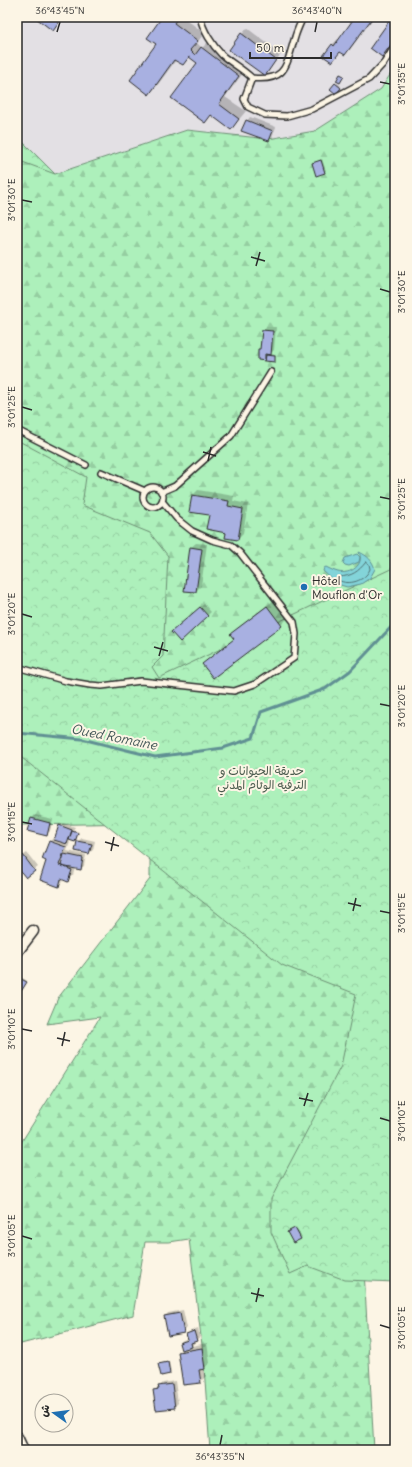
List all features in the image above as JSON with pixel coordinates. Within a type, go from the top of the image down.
[{"type":"street","points":[[17,952],[33,931]]},
{"type":"street","points":[[17,1437],[23,1450]]},
{"type":"lane","points":[[200,17],[202,24],[211,40],[221,54],[252,78],[262,79],[272,78],[280,74],[289,62],[295,36],[303,17]]},
{"type":"lane","points":[[252,78],[244,99],[248,107],[265,115],[287,116],[312,110],[370,79],[384,63],[395,46]]},
{"type":"lane","points":[[162,492],[175,486],[231,436],[271,372]]},
{"type":"lane","points":[[17,430],[86,465]]},
{"type":"lane","points":[[101,472],[145,491]]},
{"type":"lane","points":[[162,492],[159,489],[150,487],[145,491],[143,497],[148,506],[157,506],[162,501]]},
{"type":"lane","points":[[17,667],[66,681],[90,685],[107,686],[141,681],[234,691],[255,684],[294,658],[296,634],[294,622],[240,553],[232,545],[212,540],[192,531],[177,519],[162,501],[162,492]]},
{"type":"shaded area","points":[[17,17],[395,17],[395,283],[55,174],[17,136]]},
{"type":"green space","points":[[395,67],[395,1271],[364,1270],[374,1450],[210,1450],[203,1353],[189,1239],[169,1242],[145,1242],[133,1315],[17,1345],[17,1149],[100,1017],[47,1024],[58,998],[150,879],[150,823],[17,825],[17,136],[55,174],[187,130],[268,139],[315,131],[381,89]]},
{"type":"green space","points":[[17,136],[55,174],[17,160]]},
{"type":"green space","name":"حديقة الحيوانات و الترفيه الوئام المدني","points":[[17,440],[86,477],[82,505],[150,533],[168,556],[163,656],[152,667],[159,678],[395,567],[395,1282],[345,1280],[308,1266],[290,1274],[271,1232],[271,1199],[341,1066],[356,994],[282,965],[17,754]]},
{"type":"water","points":[[359,552],[369,559],[375,569],[370,578],[361,584],[347,587],[337,584],[323,571],[326,567],[343,573],[352,570],[360,561]]},
{"type":"water","points":[[357,554],[360,557],[359,562],[349,566],[343,563],[345,558]]},
{"type":"building","points":[[63,17],[53,31],[36,18]]},
{"type":"building","points":[[162,17],[178,17],[174,23],[198,41],[190,50],[195,55],[201,47],[239,76],[219,104],[239,119],[231,130],[211,115],[205,123],[171,98],[197,63],[189,57],[183,65],[174,60],[149,95],[130,80],[156,44],[147,38]]},
{"type":"building","points":[[355,17],[373,17],[345,55],[340,52],[332,62],[323,56],[332,44],[334,46]]},
{"type":"building","points":[[392,17],[395,17],[395,39],[382,57],[370,48]]},
{"type":"building","points":[[241,33],[276,60],[265,76],[229,50]]},
{"type":"building","points":[[340,74],[344,76],[340,83],[336,81]]},
{"type":"building","points":[[335,83],[341,88],[336,94],[330,89]]},
{"type":"building","points":[[246,120],[273,131],[269,141],[241,131]]},
{"type":"building","points":[[321,160],[325,173],[316,176],[312,163]]},
{"type":"building","points":[[262,330],[273,331],[271,355],[265,354],[265,361],[258,360],[258,349],[260,349]]},
{"type":"building","points":[[266,355],[275,356],[275,362],[265,361]]},
{"type":"building","points":[[192,495],[229,501],[228,506],[243,509],[238,540],[225,538],[226,533],[206,529],[209,515],[189,512]]},
{"type":"building","points":[[190,547],[202,549],[196,592],[184,591]]},
{"type":"building","points":[[267,606],[282,626],[213,678],[202,664],[234,639],[230,634]]},
{"type":"building","points":[[200,607],[208,616],[180,642],[171,632]]},
{"type":"building","points":[[31,818],[50,823],[47,836],[27,831]]},
{"type":"building","points":[[59,825],[72,830],[67,844],[54,840]]},
{"type":"building","points":[[72,831],[78,833],[75,842],[69,840]]},
{"type":"building","points":[[49,841],[66,847],[59,865],[72,870],[68,882],[61,879],[59,887],[40,880],[46,861],[42,859]]},
{"type":"building","points":[[77,841],[92,844],[89,854],[75,851]]},
{"type":"building","points":[[64,854],[83,858],[81,870],[61,866]]},
{"type":"building","points":[[23,855],[35,871],[26,878],[17,867],[17,860]]},
{"type":"building","points":[[17,977],[27,982],[22,990],[17,987]]},
{"type":"building","points":[[295,1228],[301,1239],[293,1243],[287,1232]]},
{"type":"building","points":[[180,1313],[184,1333],[168,1336],[164,1316]]},
{"type":"building","points":[[194,1331],[197,1341],[191,1343],[192,1347],[181,1350],[179,1343],[188,1340],[186,1334]]},
{"type":"building","points":[[202,1348],[205,1369],[199,1370],[201,1383],[183,1385],[178,1352]]},
{"type":"building","points":[[168,1362],[170,1374],[161,1376],[158,1364]]},
{"type":"building","points":[[172,1384],[175,1408],[156,1410],[153,1390],[159,1389],[158,1386]]},
{"type":"waterway","name":"Oued Romaine","points":[[17,733],[82,739],[155,757],[223,748],[253,738],[261,712],[325,689],[350,671],[395,623]]},
{"type":"place","name":"Hôtel Mouflon d'Or","points":[[304,587]]}]
